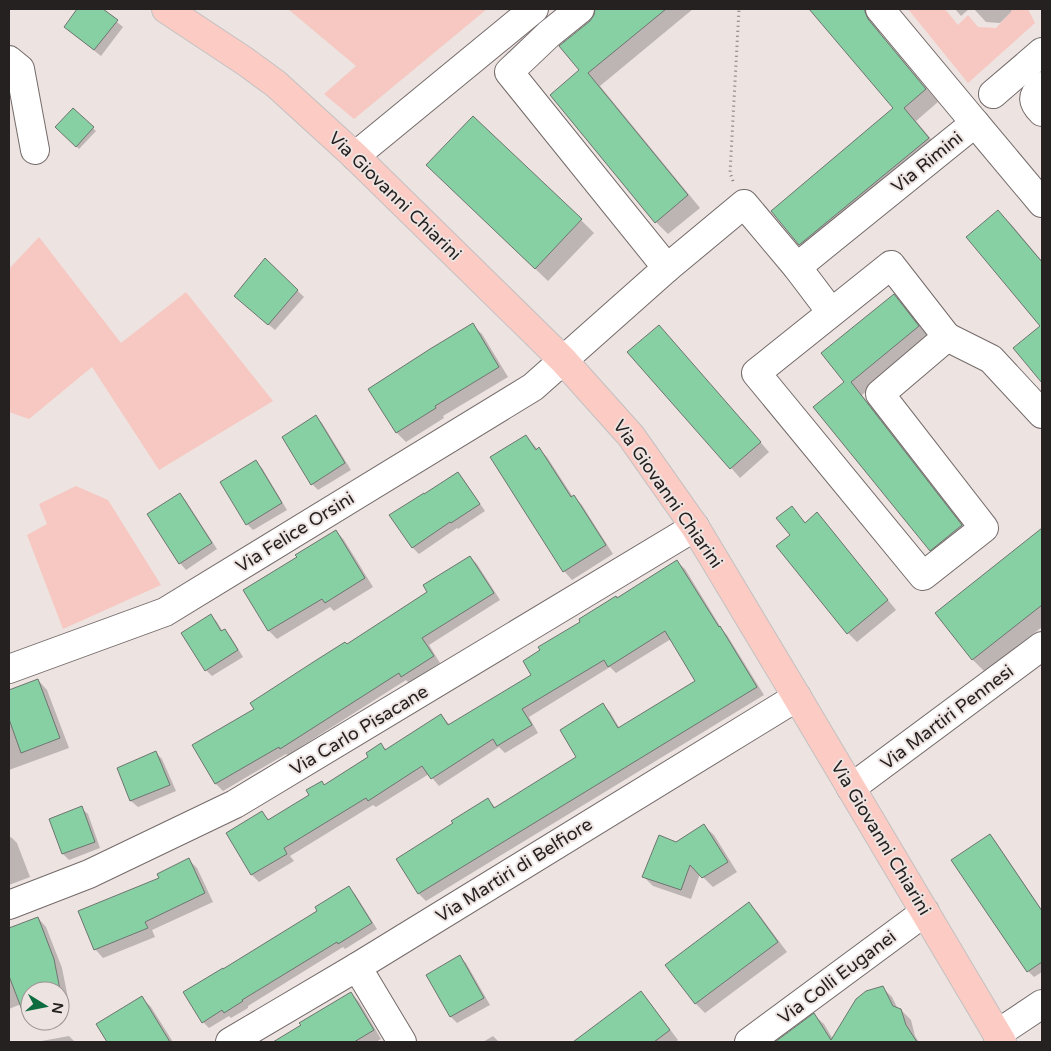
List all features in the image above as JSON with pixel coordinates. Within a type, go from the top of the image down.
[{"type":"main road","name":"Via Giovanni Chiarini","points":[[166,9],[276,84],[355,156],[563,360],[631,436],[695,527],[999,1038]]},
{"type":"street","points":[[355,156],[534,9]]},
{"type":"street","points":[[580,9],[549,34],[510,72],[668,268]]},
{"type":"street","points":[[880,9],[975,123]]},
{"type":"street","points":[[993,94],[1042,52]]},
{"type":"street","points":[[9,60],[20,69],[36,150]]},
{"type":"street","points":[[1042,86],[1034,98],[1036,105],[1042,112]]},
{"type":"street","name":"Via Rimini","points":[[797,267],[975,123],[1042,203]]},
{"type":"street","points":[[563,360],[744,204],[797,267],[831,312]]},
{"type":"street","points":[[947,337],[880,394],[984,528],[923,576],[756,373],[891,265],[947,337],[991,359],[1042,414]]},
{"type":"street","name":"Via Felice Orsini","points":[[9,669],[165,612],[533,387],[563,360]]},
{"type":"street","name":"Via Carlo Pisacane","points":[[9,905],[89,874],[235,804],[695,527]]},
{"type":"street","name":"Via Martiri Pennesi","points":[[851,788],[1042,646]]},
{"type":"street","name":"Via Martiri di Belfiore","points":[[230,1042],[797,697]]},
{"type":"street","name":"Via Colli Euganei","points":[[749,1042],[925,912]]},
{"type":"street","points":[[357,966],[402,1042]]},
{"type":"street","points":[[999,1038],[1042,1004]]},
{"type":"path","points":[[740,9],[730,174],[744,204]]},
{"type":"shaded area","points":[[288,9],[487,9],[354,119],[324,94],[356,66]]},
{"type":"shaded area","points":[[908,9],[945,9],[958,25],[968,15],[978,27],[996,28],[1012,9],[1028,9],[1035,23],[968,83]]},
{"type":"shaded area","points":[[39,237],[121,343],[186,292],[273,401],[159,470],[92,367],[29,419],[9,412],[9,269]]},
{"type":"shaded area","points":[[76,486],[108,500],[161,585],[63,629],[27,535],[47,524],[39,504]]},
{"type":"building","points":[[77,9],[103,9],[118,20],[94,50],[64,27]]},
{"type":"building","points":[[595,9],[666,9],[588,73],[688,195],[655,223],[550,95],[579,70],[559,46],[590,21]]},
{"type":"building","points":[[809,9],[865,9],[868,19],[926,89],[904,108],[929,138],[799,245],[771,211],[893,108]]},
{"type":"building","points":[[73,108],[94,127],[76,147],[55,127]]},
{"type":"building","points":[[473,116],[582,219],[535,269],[426,165]]},
{"type":"building","points":[[998,210],[1042,262],[1042,383],[1013,348],[1040,326],[966,237]]},
{"type":"building","points":[[265,258],[298,290],[268,325],[234,296]]},
{"type":"building","points":[[894,294],[919,326],[851,382],[962,525],[930,551],[813,407],[844,382],[821,353]]},
{"type":"building","points":[[473,323],[499,367],[435,406],[436,408],[396,433],[368,389]]},
{"type":"building","points":[[659,325],[761,442],[730,469],[627,352]]},
{"type":"building","points":[[316,415],[345,463],[311,485],[282,437]]},
{"type":"building","points":[[526,435],[536,450],[539,447],[571,497],[574,495],[606,545],[563,572],[490,457]]},
{"type":"building","points":[[256,460],[282,503],[246,525],[220,482]]},
{"type":"building","points":[[458,472],[480,504],[412,548],[389,515]]},
{"type":"building","points":[[180,493],[212,543],[179,564],[147,514]]},
{"type":"building","points":[[792,506],[805,523],[817,512],[888,600],[847,634],[776,546],[790,535],[776,518]]},
{"type":"building","points":[[1042,528],[1042,605],[972,660],[935,613]]},
{"type":"building","points":[[336,530],[365,578],[325,603],[322,599],[268,631],[243,590],[297,557],[295,555]]},
{"type":"building","points":[[470,556],[494,593],[422,638],[434,656],[401,677],[399,673],[280,749],[279,747],[215,784],[192,745],[254,709],[250,703],[345,642],[347,644],[427,592],[423,585]]},
{"type":"building","points":[[677,560],[757,687],[418,894],[396,859],[488,798],[494,808],[576,757],[560,730],[603,703],[618,728],[695,681],[665,631],[608,667],[604,660],[522,709],[532,725],[497,746],[493,739],[431,779],[422,766],[368,801],[366,798],[284,848],[287,854],[251,875],[226,833],[262,811],[268,820],[309,795],[306,790],[322,781],[324,785],[368,757],[366,753],[381,743],[385,750],[441,714],[448,725],[531,675],[523,661],[540,650],[538,647],[580,622],[579,619],[616,596],[617,598]]},
{"type":"building","points":[[211,614],[221,631],[225,629],[238,650],[205,671],[181,633]]},
{"type":"building","points":[[38,679],[60,738],[21,753],[9,719],[9,690]]},
{"type":"building","points":[[156,751],[170,785],[130,801],[117,768]]},
{"type":"building","points":[[82,806],[95,842],[62,854],[49,819]]},
{"type":"building","points":[[704,824],[728,862],[702,878],[690,865],[681,890],[642,877],[659,835],[676,842]]},
{"type":"building","points":[[990,834],[1042,911],[1042,962],[1027,972],[951,860]]},
{"type":"building","points":[[189,858],[205,893],[145,922],[148,928],[94,950],[78,911],[159,878],[157,874]]},
{"type":"building","points":[[349,886],[372,923],[338,944],[337,942],[224,1013],[222,1010],[202,1023],[183,992],[317,911],[315,907]]},
{"type":"building","points":[[749,902],[778,942],[695,1004],[665,965]]},
{"type":"building","points":[[38,917],[54,959],[58,981],[20,981],[20,1005],[9,976],[9,928]]},
{"type":"building","points":[[460,955],[484,998],[450,1017],[426,975]]},
{"type":"building","points":[[883,986],[893,1006],[901,1009],[906,1025],[917,1042],[775,1042],[814,1013],[831,1040],[856,999],[866,991]]},
{"type":"building","points":[[641,991],[670,1030],[654,1042],[573,1042]]},
{"type":"building","points":[[351,992],[374,1030],[354,1042],[273,1042],[301,1025],[299,1023]]},
{"type":"building","points":[[142,996],[170,1042],[107,1042],[96,1024]]}]
